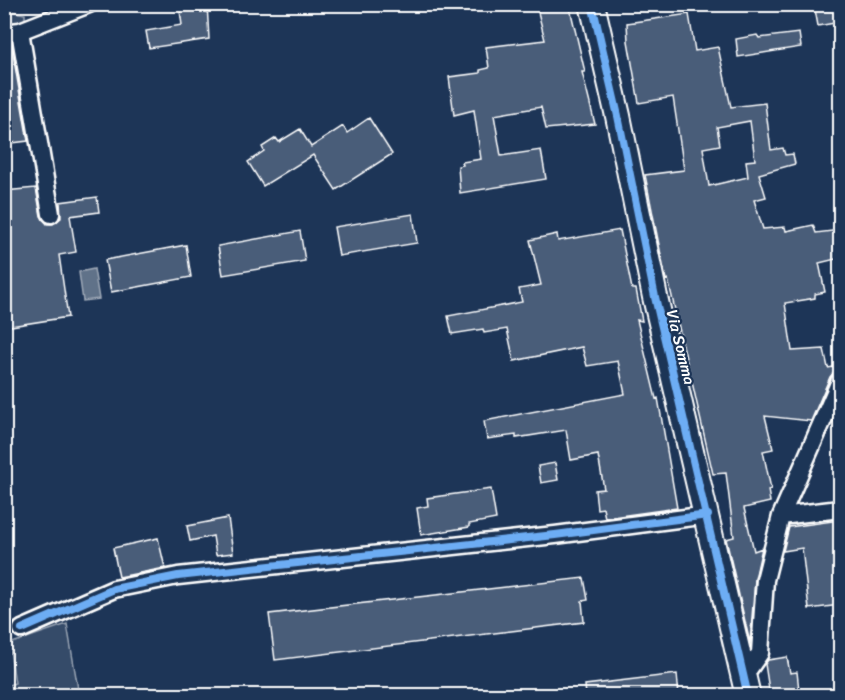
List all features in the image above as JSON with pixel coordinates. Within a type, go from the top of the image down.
[{"type":"street","points":[[51,214],[12,32],[88,4]]},
{"type":"street","name":"Via Somma","points":[[592,4],[618,116],[655,297],[708,515],[746,686]]},
{"type":"street","points":[[746,686],[760,653],[765,580],[781,516],[840,381]]},
{"type":"street","points":[[781,516],[840,509]]},
{"type":"street","points":[[22,629],[114,589],[178,576],[508,540],[708,515]]},
{"type":"shaded area","points":[[5,10],[25,14],[25,25],[5,29]]},
{"type":"shaded area","points":[[94,269],[99,299],[83,301],[79,272]]},
{"type":"shaded area","points":[[67,624],[79,695],[5,695],[5,686],[15,683],[10,650],[12,643]]},
{"type":"building","points":[[184,4],[207,4],[209,39],[149,48],[146,31],[182,25],[180,11],[184,11]]},
{"type":"building","points":[[536,4],[569,4],[595,124],[546,129],[541,107],[494,115],[501,156],[541,150],[546,179],[460,193],[458,166],[463,165],[462,162],[481,159],[474,110],[454,115],[449,77],[480,73],[480,70],[489,68],[486,47],[545,40]]},
{"type":"building","points":[[814,4],[840,4],[840,22],[818,26]]},
{"type":"building","points":[[689,14],[695,51],[718,47],[731,107],[765,103],[771,150],[783,148],[785,155],[793,154],[795,164],[759,174],[766,197],[754,200],[763,229],[785,227],[786,231],[813,225],[816,233],[840,230],[840,258],[819,263],[825,292],[815,294],[815,298],[785,303],[792,351],[824,349],[828,368],[839,366],[830,377],[811,421],[765,416],[773,449],[763,451],[771,489],[768,490],[770,502],[744,508],[754,551],[762,548],[755,579],[750,643],[726,539],[734,537],[726,473],[713,474],[692,382],[689,382],[686,368],[688,367],[668,279],[666,280],[645,175],[684,170],[673,97],[639,103],[627,23]],"holes":[[[750,121],[755,160],[746,161],[748,177],[709,186],[703,148],[720,145],[717,127]]]},
{"type":"building","points":[[799,33],[801,47],[738,57],[736,39],[757,35],[759,38]]},
{"type":"building","points":[[4,43],[11,43],[28,141],[4,144]]},
{"type":"building","points":[[369,118],[392,154],[336,190],[313,155],[263,186],[248,162],[264,151],[262,147],[276,138],[279,142],[300,129],[311,147],[343,126],[347,133]]},
{"type":"building","points":[[36,188],[41,216],[47,224],[53,224],[61,218],[60,202],[97,197],[99,212],[70,216],[76,252],[59,255],[68,317],[4,327],[4,191]]},
{"type":"building","points":[[413,214],[417,243],[339,256],[334,227]]},
{"type":"building","points":[[620,230],[632,289],[636,289],[642,321],[637,320],[656,399],[658,398],[677,508],[605,518],[603,508],[597,509],[595,490],[604,489],[598,455],[571,460],[566,430],[516,438],[516,435],[487,439],[484,421],[625,394],[618,361],[587,366],[582,347],[514,361],[507,329],[484,333],[483,329],[452,334],[448,316],[522,302],[519,289],[541,285],[530,240],[557,234],[558,241]]},
{"type":"building","points":[[300,231],[305,261],[223,275],[218,246]]},
{"type":"building","points":[[186,245],[191,277],[111,292],[105,260]]},
{"type":"building","points":[[555,463],[558,480],[541,483],[538,466]]},
{"type":"building","points":[[491,489],[496,519],[469,524],[469,527],[421,535],[417,508],[428,506],[427,498]]},
{"type":"building","points":[[228,518],[233,553],[216,555],[213,536],[190,541],[187,526]]},
{"type":"building","points":[[840,520],[840,605],[809,609],[802,548],[783,551],[789,527]]},
{"type":"building","points":[[158,538],[165,568],[119,577],[113,548]]},
{"type":"building","points":[[584,578],[588,600],[582,601],[584,622],[275,660],[269,614]]},
{"type":"building","points":[[787,657],[790,673],[797,672],[799,690],[792,691],[793,696],[770,696],[765,664],[768,660]]},
{"type":"building","points":[[677,674],[679,696],[586,696],[585,685]]},
{"type":"cycle path","points":[[592,4],[618,116],[655,297],[748,696]]},
{"type":"cycle path","points":[[22,629],[114,589],[178,576],[555,535],[708,515]]}]
